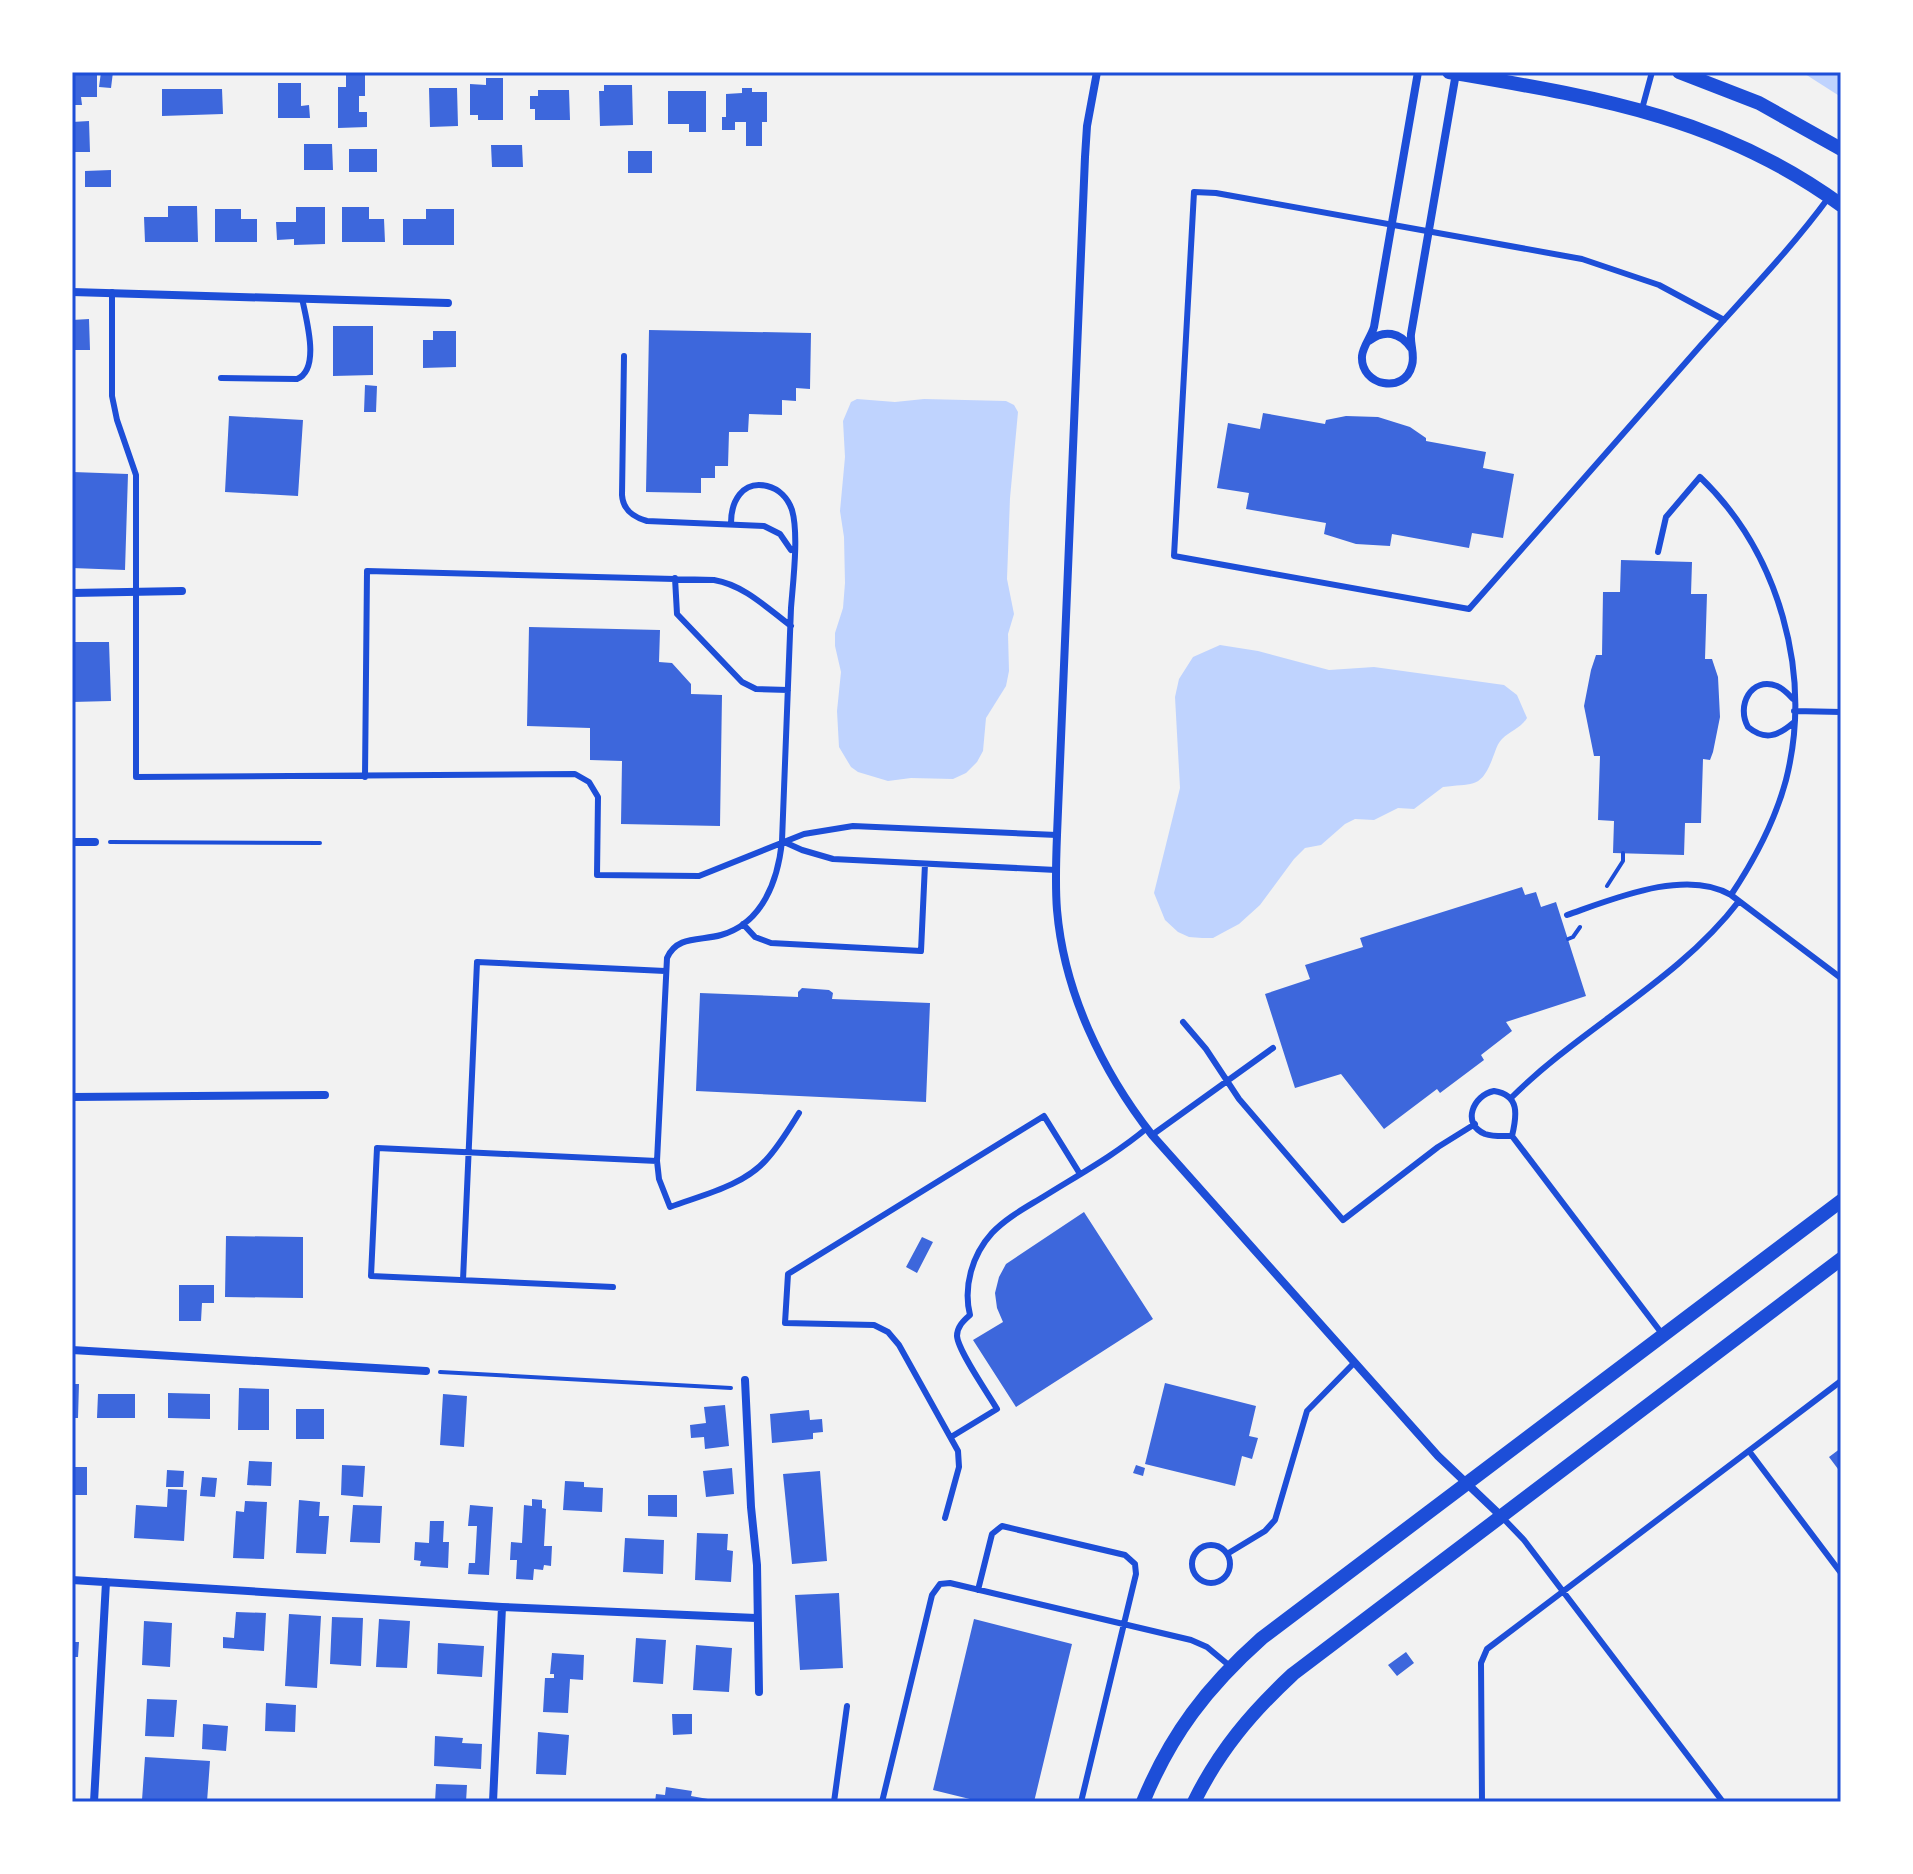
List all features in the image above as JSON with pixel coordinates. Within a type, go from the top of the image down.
[{"type":"street","points":[[1097,72],[1086,142],[1057,835],[1058,912],[1063,950],[1081,1008],[1107,1070],[1150,1131],[1446,1465],[1501,1516]]},
{"type":"street","points":[[1418,72],[1374,327],[1362,353],[1363,367],[1371,378],[1383,384],[1397,383],[1412,366],[1411,334],[1453,73],[1580,95],[1681,121],[1739,145],[1835,201]]},
{"type":"street","points":[[1679,72],[1759,103],[1841,149]]},
{"type":"street","points":[[72,292],[448,303]]},
{"type":"street","points":[[1366,345],[1375,336],[1391,333],[1403,338],[1413,353]]},
{"type":"street","points":[[72,593],[182,591]]},
{"type":"street","points":[[72,842],[95,842]]},
{"type":"street","points":[[72,1097],[325,1095]]},
{"type":"street","points":[[1143,1802],[1189,1714],[1231,1667],[1280,1624],[1841,1201]]},
{"type":"street","points":[[1194,1802],[1228,1741],[1261,1703],[1309,1661],[1841,1259]]},
{"type":"street","points":[[72,1350],[426,1371]]},
{"type":"street","points":[[745,1384],[757,1565],[759,1692]]},
{"type":"street","points":[[72,1580],[502,1607],[756,1618]]},
{"type":"street","points":[[94,1802],[106,1582]]},
{"type":"street","points":[[493,1802],[502,1607]]},
{"type":"lane","points":[[1642,109],[1652,72]]},
{"type":"lane","points":[[1724,320],[1672,291],[1599,264],[1428,231],[1194,192],[1174,556],[1469,609],[1724,320],[1835,201]]},
{"type":"lane","points":[[112,292],[112,396],[136,475],[136,777],[365,777],[502,773],[579,776],[589,782],[598,797],[597,875],[699,876],[782,841],[820,830],[853,826],[1057,835]]},
{"type":"lane","points":[[221,378],[297,379],[304,376],[308,371],[310,339],[302,298]]},
{"type":"lane","points":[[624,356],[622,495],[625,506],[633,516],[647,521],[757,524],[775,530],[788,543],[793,562]]},
{"type":"lane","points":[[1658,552],[1666,517],[1700,477],[1740,525],[1773,585],[1790,644],[1794,711],[1789,765],[1774,817],[1751,864],[1731,895]]},
{"type":"lane","points":[[731,523],[732,504],[740,493],[758,485],[775,488],[786,497],[792,512],[793,562],[782,841],[777,871],[756,914],[725,934],[691,939],[669,953],[665,971],[657,1161],[659,1179],[670,1207],[735,1182],[756,1169],[773,1152],[799,1113]]},
{"type":"lane","points":[[365,777],[367,571],[714,580],[732,584],[746,592],[791,626]]},
{"type":"lane","points":[[675,578],[677,614],[742,682],[756,689],[788,690]]},
{"type":"lane","points":[[1793,723],[1778,735],[1759,735],[1748,727],[1742,710],[1746,697],[1760,686],[1780,687],[1794,699]]},
{"type":"lane","points":[[1794,711],[1841,712]]},
{"type":"lane","points":[[782,841],[833,859],[1056,870]]},
{"type":"lane","points":[[743,924],[755,937],[771,943],[921,951],[925,864]]},
{"type":"lane","points":[[1567,915],[1635,893],[1673,886],[1714,886],[1731,895],[1841,978]]},
{"type":"lane","points":[[1511,1098],[1547,1064],[1698,947],[1739,901]]},
{"type":"lane","points":[[463,1280],[477,962],[665,971]]},
{"type":"lane","points":[[1183,1022],[1206,1049],[1226,1082],[1343,1220],[1438,1147],[1475,1124]]},
{"type":"lane","points":[[951,1437],[997,1409],[958,1340],[959,1328],[970,1315],[968,1284],[973,1265],[985,1242],[1010,1218],[1226,1082],[1273,1048]]},
{"type":"lane","points":[[1512,1136],[1487,1135],[1475,1124],[1472,1108],[1481,1095],[1494,1091],[1511,1098],[1517,1112],[1512,1136],[1663,1335]]},
{"type":"lane","points":[[945,1518],[960,1460],[951,1437],[899,1345],[888,1332],[874,1325],[785,1323],[788,1274],[1044,1116],[1080,1174]]},
{"type":"lane","points":[[613,1287],[371,1276],[377,1148],[657,1161]]},
{"type":"lane","points":[[1227,1554],[1265,1531],[1275,1520],[1307,1411],[1354,1363]]},
{"type":"lane","points":[[1482,1802],[1482,1657],[1487,1649],[1841,1381]]},
{"type":"lane","points":[[1749,1451],[1841,1573]]},
{"type":"lane","points":[[1501,1516],[1524,1540],[1723,1802]]},
{"type":"lane","points":[[978,1590],[992,1534],[999,1527],[1009,1526],[1131,1559],[1136,1571],[1081,1802]]},
{"type":"lane","points":[[1217,1546],[1227,1554],[1230,1567],[1221,1580],[1205,1582],[1195,1574],[1192,1561],[1201,1548],[1217,1546]]},
{"type":"lane","points":[[882,1802],[933,1592],[940,1584],[978,1590],[1202,1644],[1231,1667]]},
{"type":"lane","points":[[834,1802],[847,1706]]},
{"type":"path","points":[[95,842],[320,843]]},
{"type":"path","points":[[426,1371],[745,1384]]},
{"type":"water","points":[[1802,72],[1841,72],[1841,97],[1805,74]]},
{"type":"water","points":[[857,399],[895,402],[924,399],[1006,401],[1014,405],[1018,412],[1007,579],[1014,614],[1008,634],[1009,671],[1006,686],[986,718],[983,751],[966,773],[953,779],[888,781],[858,772],[851,767],[839,747],[837,711],[841,672],[835,633],[843,608],[845,583],[840,511],[845,457],[843,421],[851,402]]},
{"type":"water","points":[[1220,645],[1258,651],[1329,670],[1374,667],[1504,685],[1517,695],[1527,718],[1500,741],[1489,768],[1480,780],[1443,787],[1414,809],[1398,808],[1374,820],[1355,819],[1345,824],[1321,845],[1305,848],[1260,905],[1239,924],[1213,938],[1189,937],[1165,920],[1154,893],[1180,788],[1175,697],[1179,679],[1193,657]]},
{"type":"building","points":[[72,72],[97,72],[97,97],[81,97],[82,105],[72,105]]},
{"type":"building","points":[[101,72],[113,72],[111,88],[99,87]]},
{"type":"building","points":[[346,72],[365,72],[365,96],[359,96],[359,112],[367,112],[367,127],[338,128],[338,87],[346,87]]},
{"type":"building","points":[[486,78],[503,78],[503,120],[478,120],[478,115],[470,115],[470,84],[486,85]]},
{"type":"building","points":[[278,83],[301,83],[301,106],[309,105],[310,118],[278,118]]},
{"type":"building","points":[[604,85],[632,85],[633,125],[600,126],[599,91],[604,91]]},
{"type":"building","points":[[429,88],[457,88],[458,126],[430,127]]},
{"type":"building","points":[[742,88],[767,92],[767,122],[762,122],[762,146],[746,146],[746,122],[735,122],[735,130],[722,130],[722,117],[726,117],[726,94],[742,93]]},
{"type":"building","points":[[162,89],[222,89],[223,114],[162,116]]},
{"type":"building","points":[[538,90],[569,90],[570,120],[535,120],[535,109],[530,109],[530,96],[538,96]]},
{"type":"building","points":[[668,91],[706,91],[706,132],[689,132],[689,124],[668,124]]},
{"type":"building","points":[[89,121],[90,152],[72,152],[72,122]]},
{"type":"building","points":[[304,144],[332,144],[333,170],[304,170]]},
{"type":"building","points":[[491,145],[522,145],[523,167],[492,167]]},
{"type":"building","points":[[349,149],[377,149],[377,172],[349,172]]},
{"type":"building","points":[[628,151],[652,151],[652,173],[628,173]]},
{"type":"building","points":[[111,170],[111,187],[85,187],[85,171]]},
{"type":"building","points":[[168,206],[197,206],[198,242],[145,242],[144,217],[168,217]]},
{"type":"building","points":[[296,207],[325,207],[325,244],[294,245],[294,239],[277,240],[276,222],[296,222]]},
{"type":"building","points":[[342,207],[369,207],[369,219],[384,219],[385,242],[342,242]]},
{"type":"building","points":[[215,209],[241,209],[241,219],[257,219],[257,242],[215,242]]},
{"type":"building","points":[[426,209],[454,209],[454,245],[403,245],[403,219],[426,219]]},
{"type":"building","points":[[89,319],[90,350],[72,350],[72,320]]},
{"type":"building","points":[[333,326],[373,326],[373,375],[333,376]]},
{"type":"building","points":[[649,330],[811,333],[810,389],[796,388],[796,401],[782,400],[782,415],[749,414],[748,432],[729,432],[728,466],[715,466],[715,478],[701,478],[701,493],[646,492]]},
{"type":"building","points":[[433,331],[456,331],[456,367],[423,368],[423,340],[433,340]]},
{"type":"building","points":[[365,385],[377,386],[376,412],[364,412]]},
{"type":"building","points":[[1263,413],[1325,424],[1326,420],[1346,416],[1378,417],[1410,427],[1426,441],[1486,452],[1483,468],[1514,474],[1503,538],[1472,533],[1469,548],[1392,534],[1390,546],[1356,544],[1324,534],[1326,523],[1246,509],[1249,493],[1217,488],[1228,423],[1260,429]]},
{"type":"building","points":[[229,416],[303,420],[298,496],[225,492]]},
{"type":"building","points":[[73,472],[128,474],[125,570],[72,568]]},
{"type":"building","points":[[1621,560],[1692,562],[1691,594],[1707,594],[1705,659],[1712,659],[1718,677],[1720,717],[1710,760],[1703,759],[1701,823],[1685,823],[1684,855],[1613,853],[1614,821],[1598,820],[1600,756],[1594,756],[1584,706],[1596,655],[1602,655],[1603,592],[1620,592]]},
{"type":"building","points":[[529,627],[660,630],[659,662],[672,663],[691,684],[691,694],[722,695],[720,826],[621,824],[622,761],[590,760],[590,728],[527,726]]},
{"type":"building","points":[[72,642],[109,642],[111,701],[72,702]]},
{"type":"building","points":[[1522,887],[1525,895],[1536,892],[1541,907],[1556,902],[1586,996],[1506,1022],[1512,1031],[1481,1055],[1484,1060],[1440,1093],[1437,1089],[1384,1129],[1341,1074],[1295,1088],[1265,994],[1310,979],[1305,965],[1363,947],[1360,938]]},
{"type":"building","points":[[802,988],[829,990],[833,993],[832,999],[930,1003],[926,1102],[696,1091],[700,993],[798,997]]},
{"type":"building","points":[[1084,1212],[1153,1319],[1016,1407],[973,1340],[1003,1322],[995,1293],[1006,1264]]},
{"type":"building","points":[[226,1236],[303,1237],[303,1298],[225,1297]]},
{"type":"building","points":[[922,1237],[933,1242],[917,1273],[906,1267]]},
{"type":"building","points":[[179,1285],[214,1285],[214,1303],[202,1303],[201,1321],[179,1321]]},
{"type":"building","points":[[1165,1383],[1256,1406],[1249,1436],[1258,1438],[1252,1459],[1242,1456],[1235,1486],[1145,1464]]},
{"type":"building","points":[[72,1384],[79,1384],[78,1418],[72,1418]]},
{"type":"building","points":[[239,1388],[269,1389],[269,1430],[238,1430]]},
{"type":"building","points":[[168,1393],[210,1394],[210,1419],[168,1418]]},
{"type":"building","points":[[98,1394],[135,1394],[135,1418],[97,1418]]},
{"type":"building","points":[[443,1394],[467,1396],[464,1447],[440,1445]]},
{"type":"building","points":[[725,1405],[729,1446],[705,1449],[704,1437],[691,1438],[690,1425],[706,1423],[704,1407]]},
{"type":"building","points":[[296,1409],[324,1409],[324,1439],[296,1439]]},
{"type":"building","points":[[809,1410],[810,1420],[822,1419],[823,1432],[813,1433],[813,1439],[772,1443],[770,1414]]},
{"type":"building","points":[[1841,1448],[1841,1473],[1829,1457]]},
{"type":"building","points":[[249,1461],[272,1462],[271,1486],[247,1485]]},
{"type":"building","points":[[342,1465],[365,1466],[363,1497],[341,1495]]},
{"type":"building","points":[[1136,1465],[1145,1468],[1143,1476],[1133,1473]]},
{"type":"building","points":[[72,1467],[87,1467],[87,1495],[72,1495]]},
{"type":"building","points":[[732,1468],[734,1494],[706,1497],[703,1471]]},
{"type":"building","points":[[167,1470],[184,1471],[183,1487],[166,1487]]},
{"type":"building","points":[[820,1471],[827,1561],[792,1564],[783,1474]]},
{"type":"building","points":[[202,1477],[217,1478],[215,1497],[200,1496]]},
{"type":"building","points":[[565,1481],[584,1482],[584,1487],[603,1488],[602,1512],[563,1510]]},
{"type":"building","points":[[168,1489],[187,1490],[184,1541],[134,1538],[136,1505],[167,1507]]},
{"type":"building","points":[[648,1495],[677,1495],[677,1517],[648,1516]]},
{"type":"building","points":[[532,1499],[542,1500],[542,1508],[546,1509],[544,1546],[552,1546],[551,1566],[544,1565],[543,1570],[534,1569],[533,1580],[516,1579],[517,1560],[510,1560],[511,1542],[522,1543],[524,1505],[532,1506]]},
{"type":"building","points":[[299,1500],[320,1502],[319,1516],[329,1516],[326,1554],[296,1553]]},
{"type":"building","points":[[245,1501],[267,1502],[264,1559],[233,1558],[236,1511],[244,1512]]},
{"type":"building","points":[[353,1505],[382,1506],[380,1543],[350,1542]]},
{"type":"building","points":[[470,1505],[493,1507],[489,1575],[468,1574],[469,1563],[475,1563],[477,1526],[468,1526]]},
{"type":"building","points":[[430,1521],[444,1521],[443,1542],[449,1542],[448,1568],[420,1566],[421,1561],[414,1560],[415,1542],[429,1543]]},
{"type":"building","points":[[697,1533],[728,1534],[727,1550],[733,1551],[731,1582],[695,1580]]},
{"type":"building","points":[[625,1538],[664,1540],[663,1574],[623,1572]]},
{"type":"building","points":[[839,1593],[843,1668],[800,1670],[795,1595]]},
{"type":"building","points":[[236,1612],[266,1613],[264,1651],[223,1648],[223,1637],[234,1638]]},
{"type":"building","points":[[289,1614],[321,1616],[317,1688],[285,1686]]},
{"type":"building","points":[[332,1617],[363,1618],[361,1666],[330,1664]]},
{"type":"building","points":[[379,1619],[410,1621],[407,1668],[376,1667]]},
{"type":"building","points":[[974,1619],[1072,1644],[1034,1802],[982,1802],[933,1790]]},
{"type":"building","points":[[144,1621],[172,1623],[170,1667],[142,1665]]},
{"type":"building","points":[[636,1638],[666,1640],[663,1684],[633,1682]]},
{"type":"building","points":[[72,1642],[79,1642],[78,1657],[72,1657]]},
{"type":"building","points":[[438,1643],[484,1646],[482,1677],[437,1674]]},
{"type":"building","points":[[696,1645],[732,1648],[729,1692],[693,1690]]},
{"type":"building","points":[[1406,1652],[1414,1663],[1397,1676],[1388,1665]]},
{"type":"building","points":[[552,1653],[584,1655],[583,1680],[570,1679],[568,1713],[543,1712],[545,1678],[554,1678],[554,1674],[550,1674]]},
{"type":"building","points":[[147,1699],[177,1700],[174,1737],[145,1736]]},
{"type":"building","points":[[266,1703],[296,1705],[295,1732],[265,1731]]},
{"type":"building","points":[[672,1714],[692,1714],[692,1734],[673,1735]]},
{"type":"building","points":[[203,1724],[228,1726],[226,1751],[202,1749]]},
{"type":"building","points":[[538,1732],[569,1735],[566,1775],[536,1774]]},
{"type":"building","points":[[435,1736],[463,1738],[462,1743],[482,1744],[481,1769],[434,1766]]},
{"type":"building","points":[[145,1757],[210,1761],[207,1802],[142,1800]]},
{"type":"building","points":[[436,1784],[467,1785],[466,1802],[435,1802]]},
{"type":"building","points":[[666,1787],[692,1791],[691,1796],[725,1802],[655,1802],[656,1794],[665,1795]]}]
